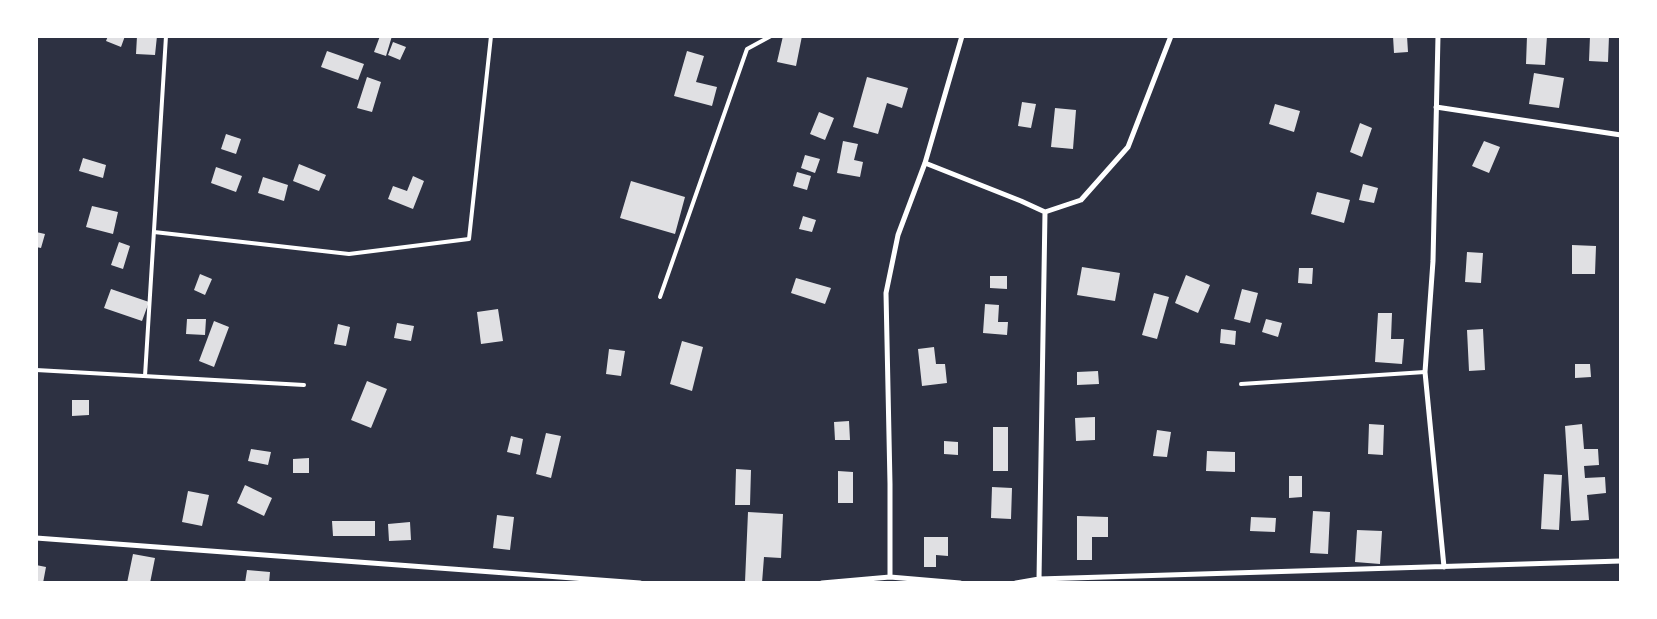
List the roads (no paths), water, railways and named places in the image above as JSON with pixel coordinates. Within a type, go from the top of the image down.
[{"type":"street","points":[[890,577],[886,293],[898,235],[925,163],[962,36]]},
{"type":"street","points":[[925,163],[1045,212],[1081,200],[1128,147],[1171,36]]},
{"type":"street","points":[[1438,36],[1433,261],[1425,372],[1444,567]]},
{"type":"street","points":[[1436,107],[1621,135]]},
{"type":"street","points":[[1039,579],[1045,212]]},
{"type":"street","points":[[36,538],[640,583]]},
{"type":"street","points":[[1016,583],[1039,579],[1621,561]]},
{"type":"street","points":[[1178,576],[1178,583]]},
{"type":"street","points":[[822,583],[890,577],[960,583]]},
{"type":"lane","points":[[146,376],[166,36]]},
{"type":"lane","points":[[154,232],[349,254],[469,239],[491,36]]},
{"type":"lane","points":[[660,297],[747,50],[771,36]]},
{"type":"lane","points":[[36,370],[304,385]]},
{"type":"lane","points":[[1241,384],[1425,372]]}]
